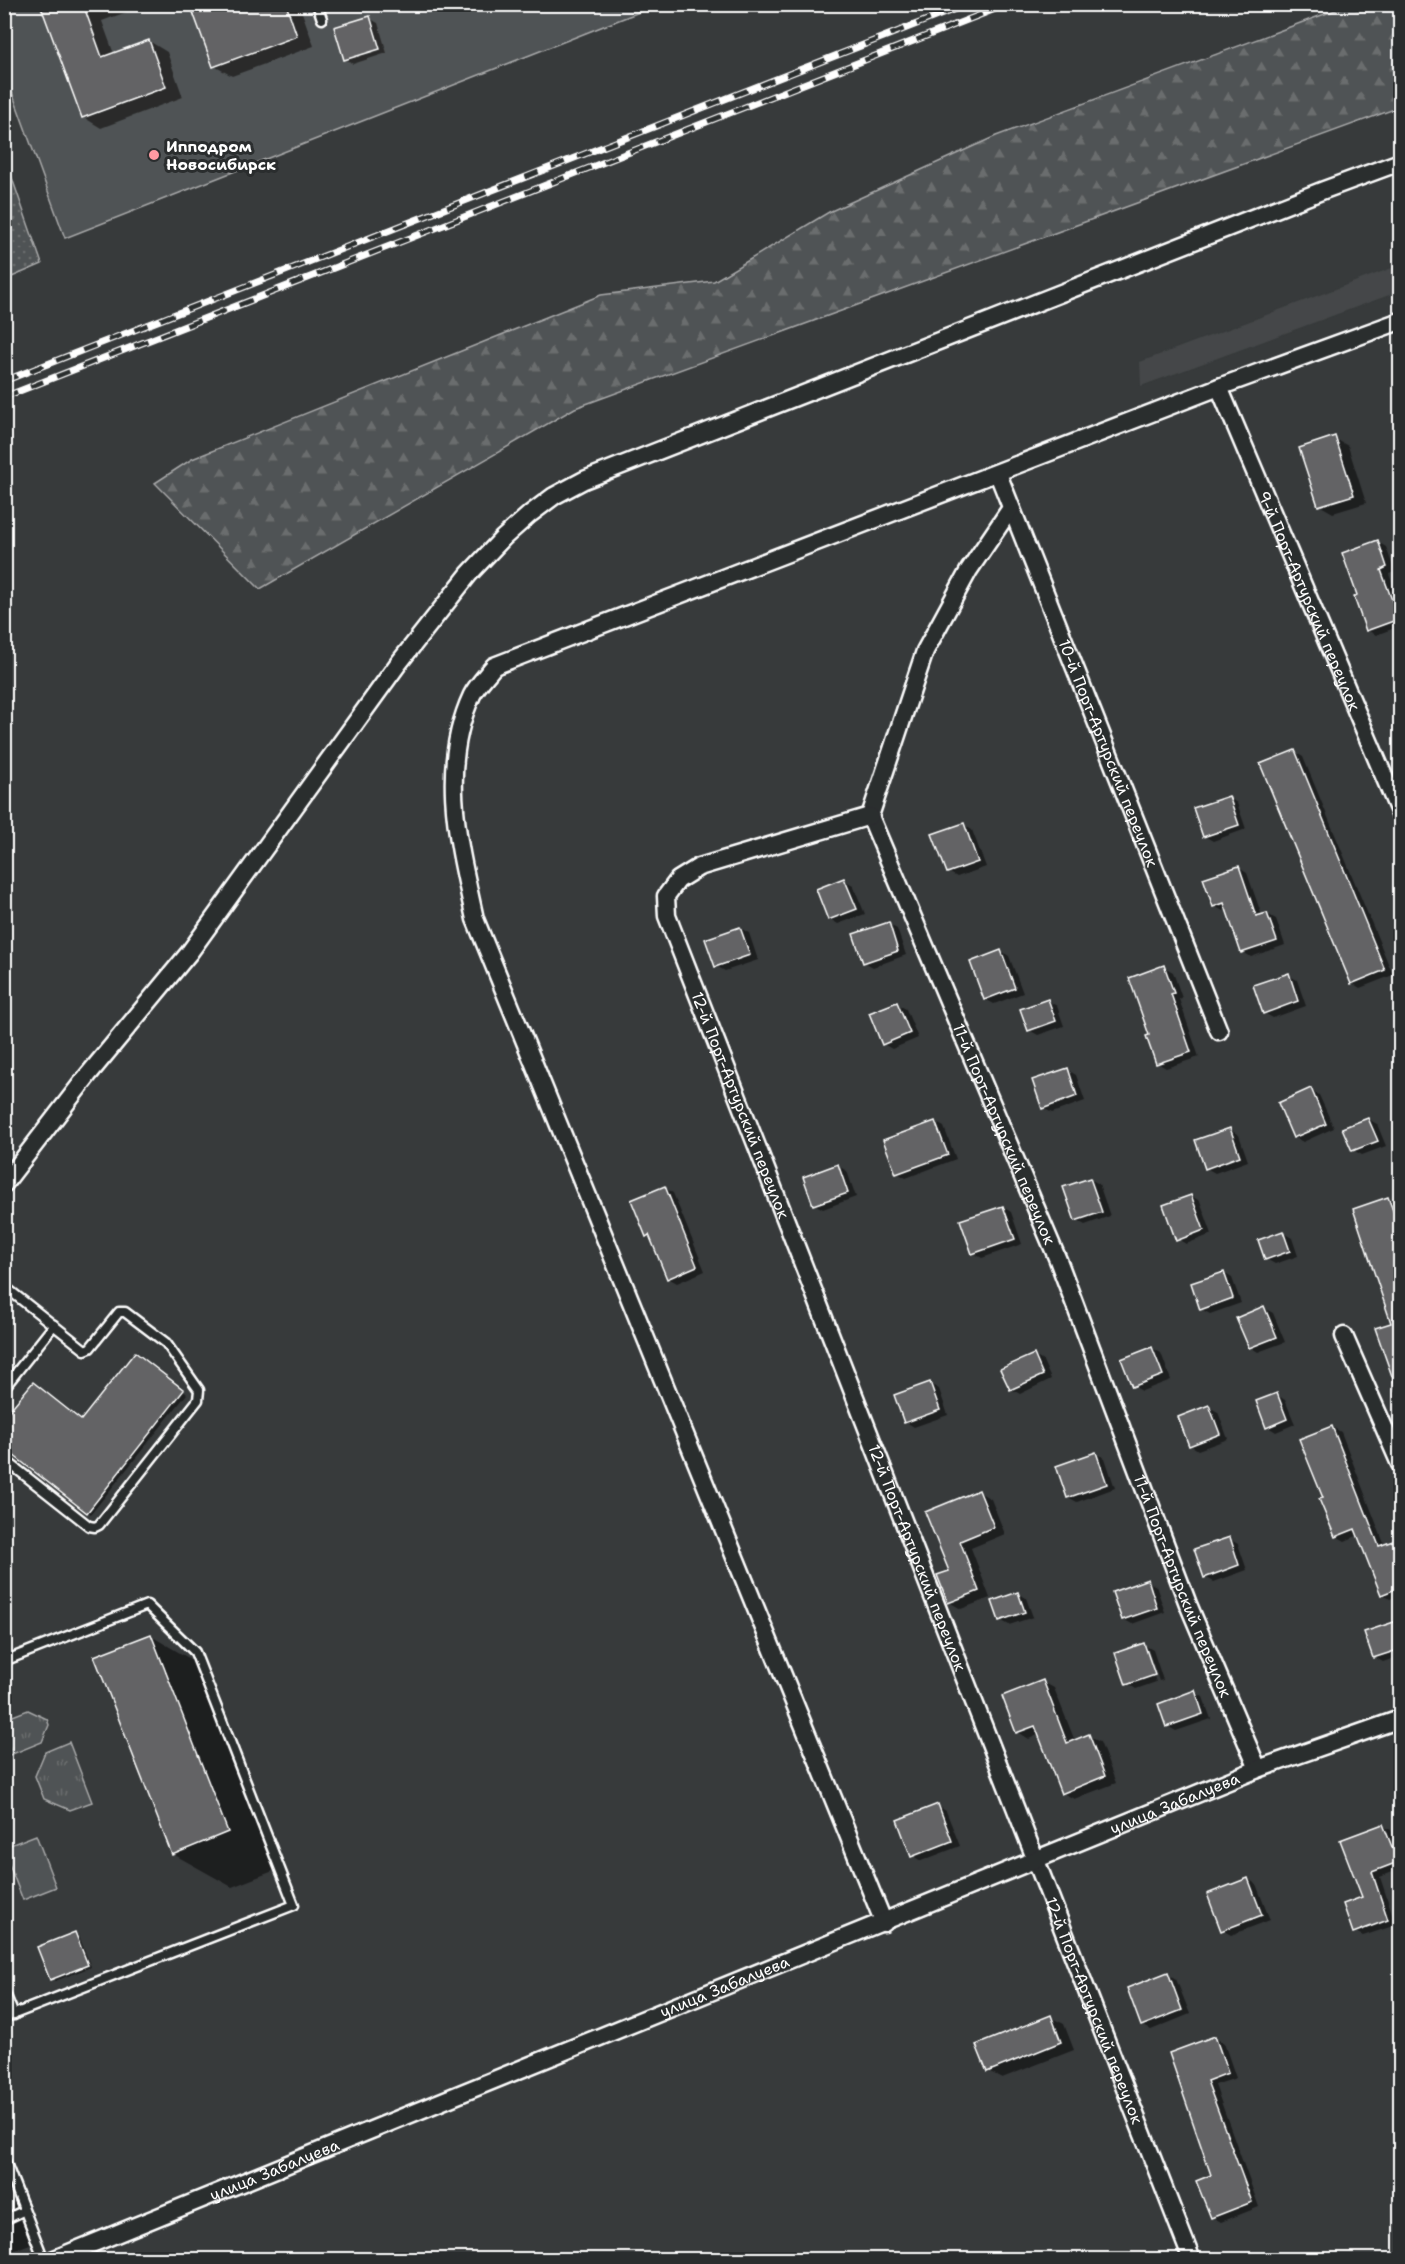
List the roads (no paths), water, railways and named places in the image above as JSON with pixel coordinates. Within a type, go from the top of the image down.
[{"type":"street","points":[[4,1184],[88,1075],[189,953],[391,674],[469,574],[503,538],[554,496],[595,475],[1313,194],[1401,162]]},
{"type":"street","points":[[884,1923],[475,919],[456,832],[453,779],[460,729],[473,693],[495,666],[1219,387],[1401,321]]},
{"type":"street","name":"9-й Порт-Артурский переулок","points":[[1219,387],[1401,814]]},
{"type":"street","name":"10-й Порт-Артурский переулок","points":[[998,474],[1219,1031]]},
{"type":"street","points":[[870,816],[925,651],[969,570],[1011,508]]},
{"type":"street","name":"12-й Порт-Артурский переулок","points":[[870,816],[699,867],[678,879],[666,896],[667,916],[1192,2259]]},
{"type":"street","name":"11-й Порт-Артурский переулок","points":[[870,816],[1058,1260],[1188,1604],[1258,1769]]},
{"type":"street","points":[[1344,1336],[1401,1464]]},
{"type":"street","name":"улица Забалуева","points":[[52,2259],[884,1923],[1258,1769],[1401,1719]]},
{"type":"lane","points":[[317,4],[322,19]]},
{"type":"lane","points":[[4,1286],[88,1350],[119,1312],[125,1312],[166,1343],[198,1390],[198,1400],[99,1525],[94,1527],[89,1526],[4,1459]]},
{"type":"lane","points":[[4,1388],[54,1325]]},
{"type":"lane","points":[[4,1661],[147,1605],[195,1652],[294,1905],[4,2018]]},
{"type":"lane","points":[[4,1991],[14,2015]]},
{"type":"lane","points":[[4,2158],[44,2259]]},
{"type":"lane","points":[[4,2220],[19,2214],[23,2211],[23,2206]]},
{"type":"railway","points":[[4,381],[968,4]]},
{"type":"railway","points":[[4,397],[1008,4]]},
{"type":"place","name":"Ипподром Новосибирск","points":[[154,155]]}]
